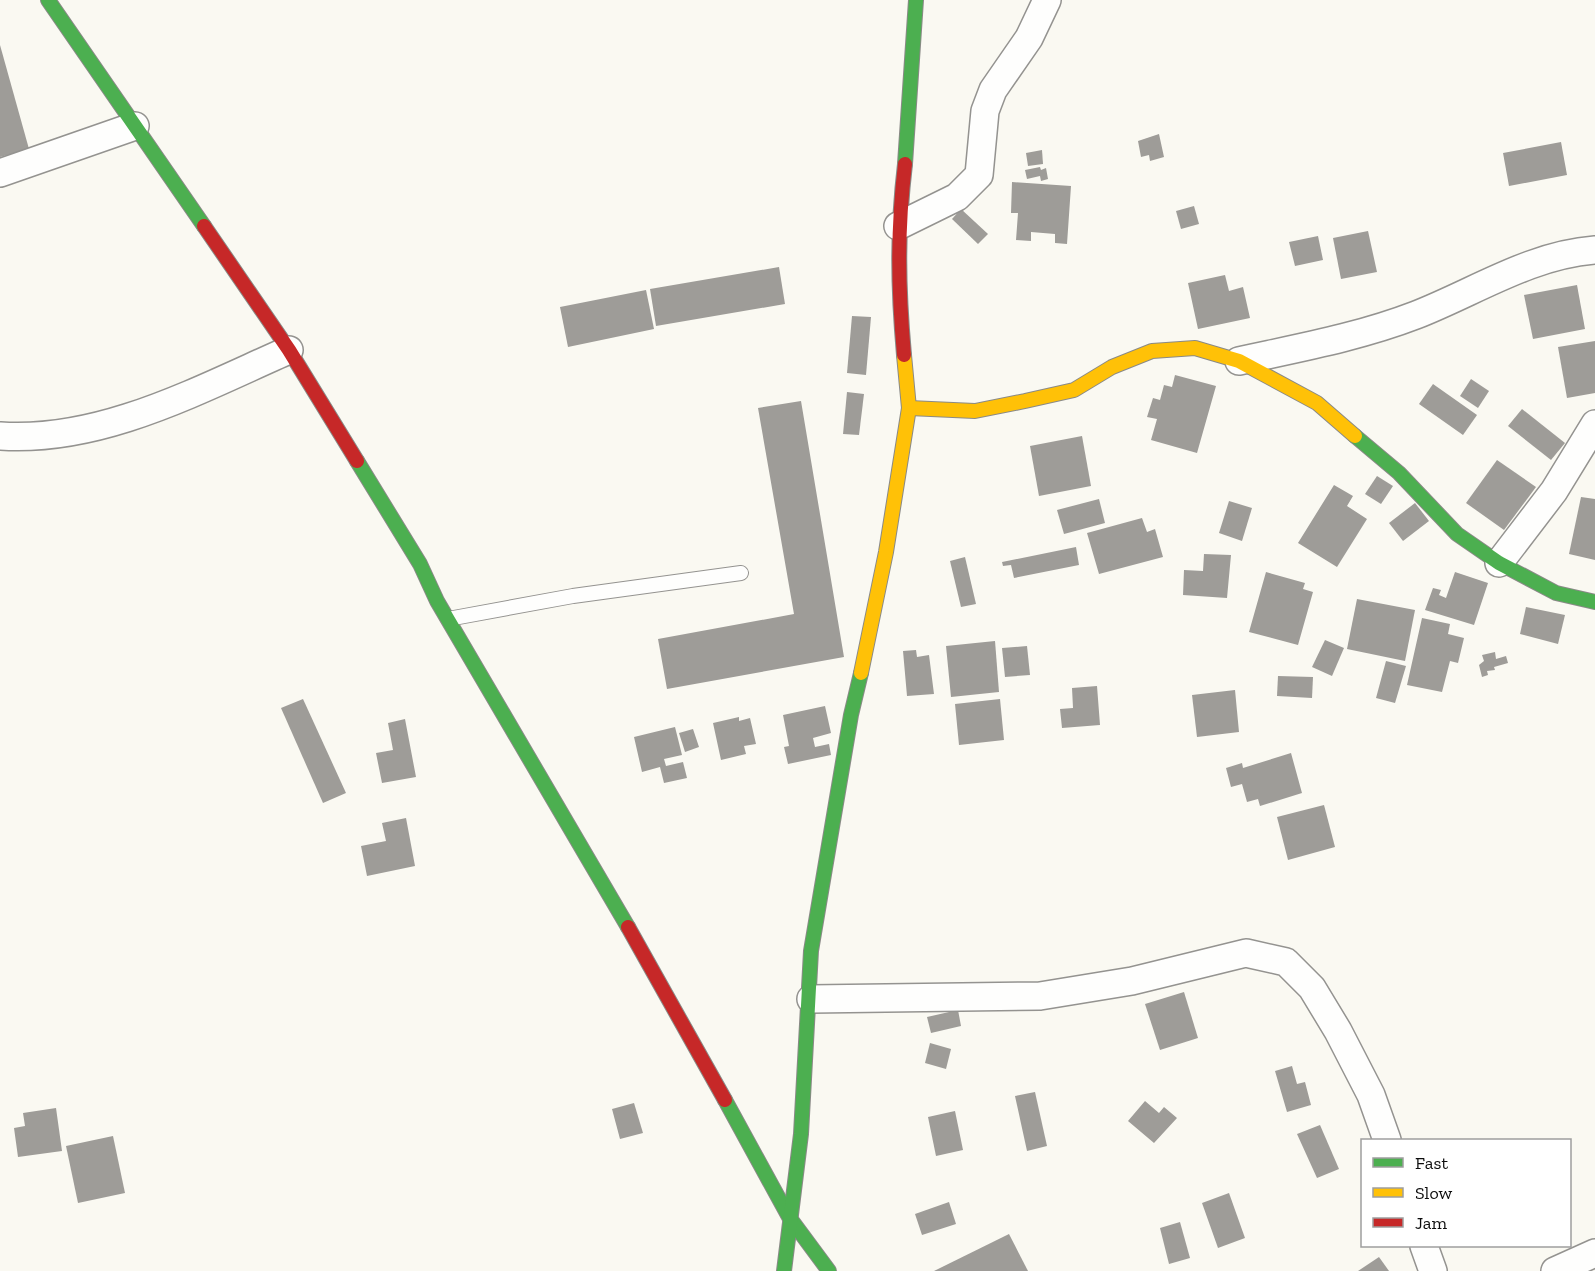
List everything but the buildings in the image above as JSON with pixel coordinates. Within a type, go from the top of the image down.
[{"type":"street","points":[[48,0],[289,350],[420,564],[448,619],[659,980],[789,1217],[829,1271]]},
{"type":"street","points":[[784,1271],[801,1134],[811,999],[812,951],[851,715],[870,639],[909,408],[907,357],[899,293],[898,226],[907,146],[916,0]]},
{"type":"street","points":[[898,226],[957,197],[979,175],[985,111],[993,90],[1029,38],[1047,0]]},
{"type":"street","points":[[0,173],[135,126]]},
{"type":"street","points":[[1239,361],[1340,339],[1414,315],[1475,290],[1520,267],[1595,250]]},
{"type":"street","points":[[909,408],[975,411],[1074,390],[1112,367],[1152,351],[1195,348],[1239,361],[1317,403],[1398,473],[1457,534],[1499,563],[1556,593],[1595,602]]},
{"type":"street","points":[[0,436],[32,438],[82,432],[173,400],[289,350]]},
{"type":"street","points":[[1499,563],[1554,492],[1595,424]]},
{"type":"street","points":[[811,999],[1040,996],[1132,981],[1246,953],[1286,962],[1312,988],[1338,1031],[1371,1095],[1387,1139]]},
{"type":"street","points":[[1425,1247],[1433,1271]]},
{"type":"street","points":[[1555,1271],[1595,1253]]},
{"type":"lane","points":[[448,619],[573,596],[741,573]]},
{"type":"traffic: fast","points":[[48,0],[204,226]]},
{"type":"traffic: fast","points":[[905,164],[916,0]]},
{"type":"traffic: fast","points":[[1355,436],[1399,473],[1457,534],[1499,563],[1556,593],[1595,602]]},
{"type":"traffic: fast","points":[[357,461],[420,564],[437,601],[628,927]]},
{"type":"traffic: fast","points":[[784,1271],[801,1134],[811,951],[851,715],[861,673]]},
{"type":"traffic: fast","points":[[725,1100],[789,1217],[829,1271]]},
{"type":"traffic: slow","points":[[909,408],[975,411],[1025,401],[1074,390],[1112,367],[1152,351],[1195,348],[1239,361],[1317,403],[1355,436]]},
{"type":"traffic: slow","points":[[861,673],[886,552],[909,408],[904,355]]},
{"type":"traffic: jam","points":[[904,355],[899,259],[905,164]]},
{"type":"traffic: jam","points":[[204,226],[289,350],[357,461]]},
{"type":"traffic: jam","points":[[628,927],[725,1100]]}]
